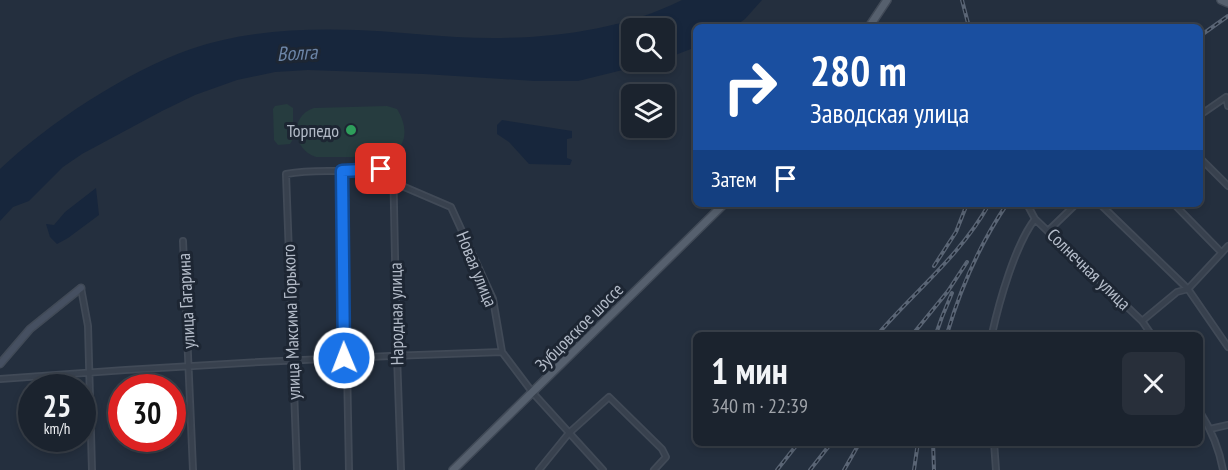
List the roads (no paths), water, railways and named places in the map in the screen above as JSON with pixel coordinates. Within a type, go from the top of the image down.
[{"type":"main road","points":[[871,24],[887,0]]},
{"type":"main road","points":[[1221,0],[1228,3]]},
{"type":"main road","name":"Зубцовское шоссе","points":[[453,470],[721,207]]},
{"type":"street","points":[[1203,113],[1226,97],[1228,106]]},
{"type":"street","name":"Народная улица","points":[[393,158],[401,470]]},
{"type":"street","points":[[1203,161],[1228,186]]},
{"type":"street","name":"улица Максима Горького","points":[[297,470],[286,174],[308,170],[342,171]]},
{"type":"street","points":[[349,470],[348,364],[344,358],[342,171],[394,170]]},
{"type":"street","name":"Новая улица","points":[[394,170],[402,186],[451,207],[493,299],[502,352],[533,393],[603,470]]},
{"type":"street","name":"Солнечная улица","points":[[1029,207],[1035,219],[1142,321],[1150,332]]},
{"type":"street","points":[[1049,230],[1073,207]]},
{"type":"street","points":[[1103,207],[1188,289],[1228,346]]},
{"type":"street","points":[[1177,207],[1221,252]]},
{"type":"street","points":[[993,332],[1025,234],[1035,219]]},
{"type":"street","name":"улица Гагарина","points":[[183,241],[193,470]]},
{"type":"street","points":[[1142,321],[1177,292],[1188,289],[1228,246]]},
{"type":"street","points":[[0,364],[30,329],[81,288],[88,326],[92,470]]},
{"type":"street","points":[[0,380],[189,366],[502,352]]},
{"type":"street","points":[[539,470],[569,433],[609,397],[662,449],[666,457],[654,470]]},
{"type":"street","points":[[1203,417],[1219,450],[1223,470]]},
{"type":"street","points":[[1210,429],[1228,424]]},
{"type":"street","points":[[993,446],[996,470]]},
{"type":"water","points":[[682,0],[762,0],[738,24],[693,24],[693,48],[675,55],[675,18],[638,18]]},
{"type":"water","name":"Волга","points":[[621,23],[621,70],[578,81],[308,70],[275,72],[237,80],[195,95],[82,154],[63,167],[29,201],[13,207],[0,221],[0,169],[65,116],[90,100],[141,71],[191,49],[231,38],[273,32],[369,31],[513,38],[600,28]]},
{"type":"water","points":[[502,120],[572,131],[572,138],[567,139],[567,158],[572,160],[570,165],[529,164],[509,142],[497,134],[497,125]]},
{"type":"water","points":[[96,188],[99,215],[57,244],[50,237],[46,224],[54,225],[65,212]]},
{"type":"railway","points":[[962,0],[968,24]]},
{"type":"railway","points":[[1203,34],[1228,16]]},
{"type":"railway","points":[[934,266],[956,232],[966,207]]},
{"type":"railway","points":[[880,332],[965,240],[987,207]]},
{"type":"railway","points":[[948,332],[972,267],[1005,207]]},
{"type":"railway","points":[[915,332],[948,291],[967,262]]},
{"type":"railway","points":[[937,332],[952,293]]},
{"type":"railway","points":[[777,470],[796,446]]},
{"type":"railway","points":[[810,470],[829,446]]},
{"type":"railway","points":[[844,470],[858,446]]},
{"type":"railway","points":[[914,470],[917,446]]},
{"type":"railway","points":[[933,446],[934,470]]},
{"type":"place","name":"Торпедо","points":[[351,130]]}]
